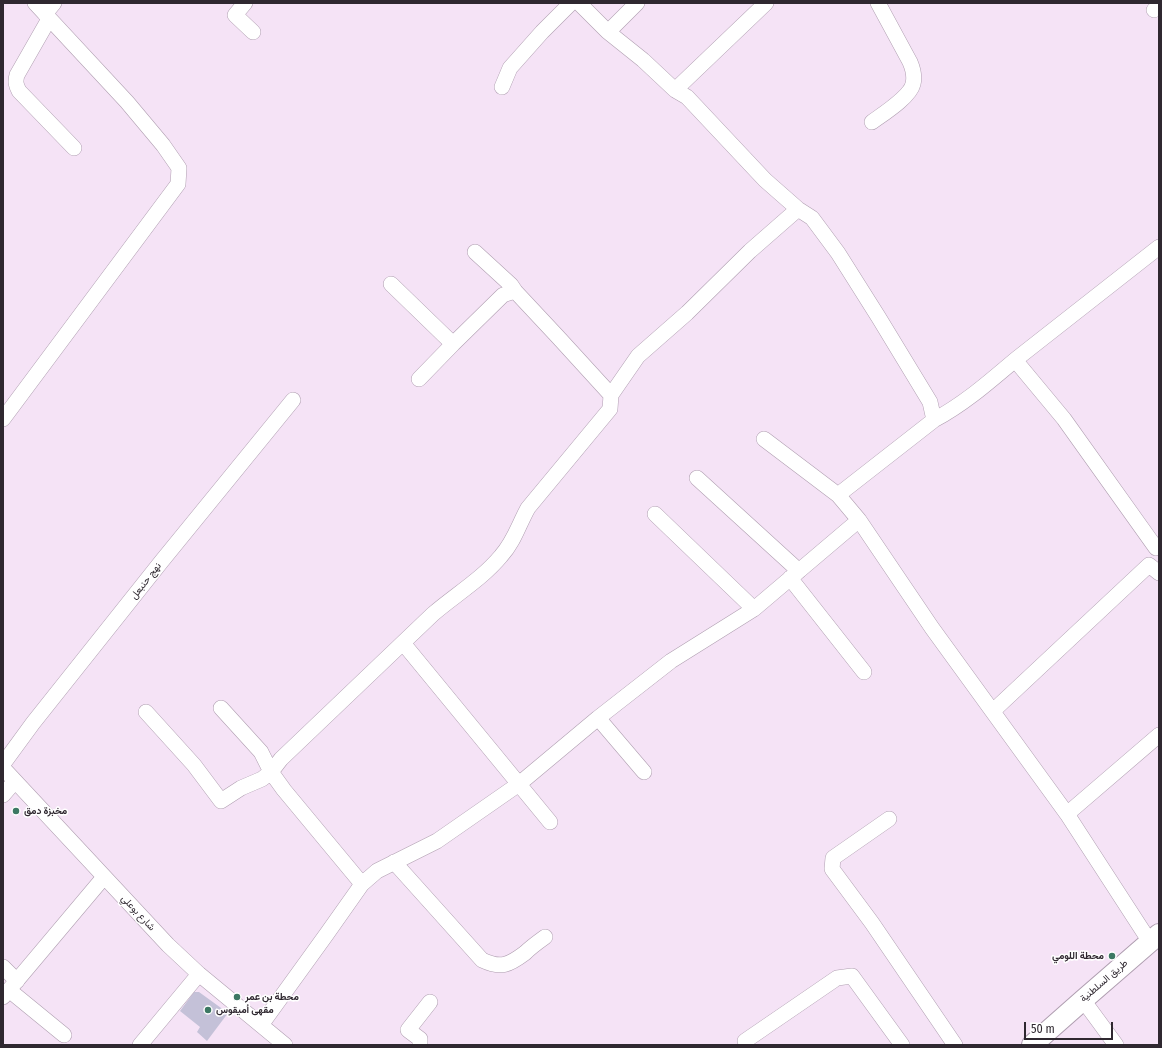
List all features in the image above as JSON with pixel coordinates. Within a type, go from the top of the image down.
[{"type":"main road","name":"طريق السلطنية","points":[[1032,1045],[1154,938]]},
{"type":"street","points":[[245,3],[235,15],[253,32]]},
{"type":"street","points":[[502,87],[510,68],[542,32],[571,3]]},
{"type":"street","points":[[579,3],[608,32],[643,60],[675,90],[687,97],[765,180],[798,209],[812,218],[846,266],[930,402],[934,420]]},
{"type":"street","points":[[608,32],[638,3]]},
{"type":"street","points":[[872,122],[907,96],[914,84],[914,72],[910,62],[878,3]]},
{"type":"street","points":[[675,90],[759,5]]},
{"type":"street","points":[[3,419],[178,184],[180,168],[127,102],[46,10],[15,81],[19,91],[74,148]]},
{"type":"street","points":[[146,712],[194,765],[221,801],[241,788],[271,772],[281,759],[403,643],[501,556],[514,538],[520,522],[528,508],[610,409],[611,395],[638,356],[687,313],[750,251],[798,209]]},
{"type":"street","points":[[838,495],[934,420],[947,413],[978,391],[1015,360],[1159,247]]},
{"type":"street","points":[[475,252],[510,284],[611,395]]},
{"type":"street","points":[[391,284],[453,344]]},
{"type":"street","points":[[419,379],[504,295],[515,291]]},
{"type":"street","points":[[993,712],[1154,569],[1158,546],[1064,419],[1015,360]]},
{"type":"street","name":"نهج حنبعل","points":[[3,764],[156,568],[293,400]]},
{"type":"street","points":[[764,439],[838,495],[859,520],[932,628],[1067,814],[1154,938]]},
{"type":"street","points":[[697,478],[794,575],[864,672]]},
{"type":"street","points":[[655,514],[754,610]]},
{"type":"street","points":[[261,1024],[362,884],[377,871],[437,841],[519,784],[598,718],[671,661],[754,610],[859,520]]},
{"type":"street","points":[[403,643],[550,822]]},
{"type":"street","points":[[221,708],[261,752],[271,772],[284,790],[362,884]]},
{"type":"street","points":[[598,718],[644,772]]},
{"type":"street","points":[[1067,814],[1159,735]]},
{"type":"street","name":"شارع بوعلي","points":[[3,768],[168,945],[199,974],[285,1045]]},
{"type":"street","points":[[3,795],[15,781]]},
{"type":"street","points":[[889,819],[833,858],[832,869],[872,923],[955,1045]]},
{"type":"street","points":[[394,862],[482,960],[494,964],[507,964],[514,961],[545,937]]},
{"type":"street","points":[[10,989],[104,877]]},
{"type":"street","points":[[3,967],[10,989],[64,1035]]},
{"type":"street","points":[[140,1045],[199,974]]},
{"type":"street","points":[[745,1041],[836,978],[852,976],[902,1045]]},
{"type":"street","points":[[1082,1000],[1116,1045]]},
{"type":"street","points":[[420,1045],[420,1039],[408,1030],[430,1002]]},
{"type":"building","points":[[194,992],[199,992],[228,1013],[207,1041],[197,1032],[200,1027],[180,1011]]},
{"type":"place","name":"مخبزة دمق","points":[[16,811]]},
{"type":"place","name":"محطة اللومي","points":[[1112,956]]},
{"type":"place","name":"محطة بن عمر","points":[[237,997]]},
{"type":"place","name":"مقهى أميقوس","points":[[208,1010]]}]
